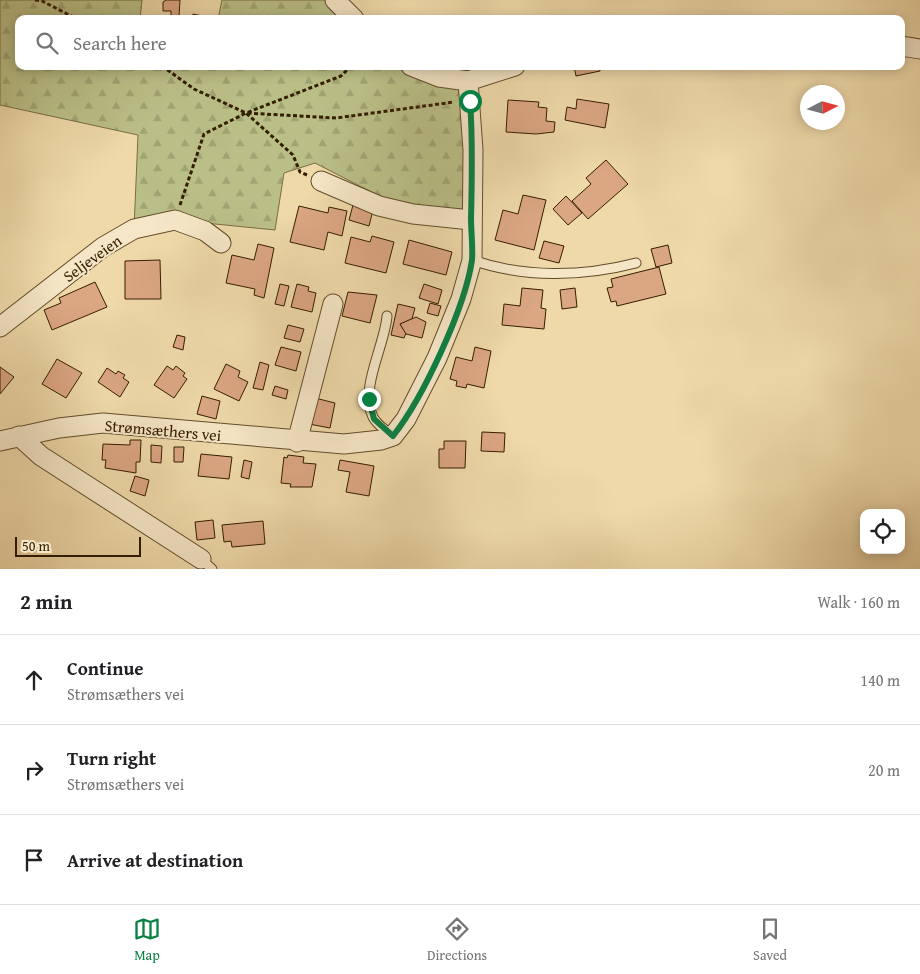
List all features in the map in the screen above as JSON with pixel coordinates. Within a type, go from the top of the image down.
[{"type":"street","points":[[335,0],[350,15]]},
{"type":"street","points":[[905,47],[920,49]]},
{"type":"street","points":[[421,70],[439,77],[468,81],[503,70]]},
{"type":"street","points":[[393,436],[406,419],[437,358],[461,299],[472,260],[473,150],[468,81]]},
{"type":"street","points":[[321,181],[388,208],[413,214],[471,220]]},
{"type":"street","points":[[176,220],[205,231],[221,243]]},
{"type":"street","name":"Seljeveien","points":[[0,327],[103,247],[134,229],[176,220]]},
{"type":"street","points":[[297,442],[333,304]]},
{"type":"street","name":"Strømsæthers vei","points":[[0,441],[59,428],[102,423],[297,442],[344,444],[381,440],[393,436]]},
{"type":"street","points":[[19,436],[41,456],[207,564]]},
{"type":"lane","points":[[472,260],[492,266],[541,273],[591,272],[636,263]]},
{"type":"lane","points":[[387,316],[386,328],[376,361],[369,407],[374,419],[393,436]]},
{"type":"path","points":[[35,0],[42,1],[69,15]]},
{"type":"path","points":[[168,70],[194,89],[246,113],[293,156],[300,172],[321,181]]},
{"type":"path","points":[[176,220],[204,134],[246,113],[341,76],[346,70]]},
{"type":"path","points":[[246,113],[336,118],[446,102],[470,101]]},
{"type":"green space","points":[[0,0],[142,0],[140,15],[15,15],[15,70],[426,70],[468,81],[471,220],[395,204],[315,163],[284,173],[275,230],[175,220],[134,229],[138,135],[0,105]]},
{"type":"green space","points":[[222,0],[336,0],[350,15],[219,15]]},
{"type":"building","points":[[166,0],[180,0],[179,15],[171,15],[171,11],[163,11],[163,2]]},
{"type":"building","points":[[575,70],[600,70],[600,71],[576,76]]},
{"type":"building","points":[[577,99],[609,104],[605,128],[565,120],[567,107],[576,109]]},
{"type":"building","points":[[508,100],[539,102],[538,107],[547,108],[546,121],[555,122],[554,132],[536,134],[506,132]]},
{"type":"building","points":[[606,160],[628,184],[588,219],[572,201],[591,184],[586,178]]},
{"type":"building","points":[[523,195],[546,200],[534,250],[495,240],[503,210],[518,214]]},
{"type":"building","points":[[566,196],[582,213],[568,225],[553,209]]},
{"type":"building","points":[[353,205],[373,210],[369,226],[349,220]]},
{"type":"building","points":[[299,206],[328,213],[329,207],[347,211],[342,236],[328,232],[324,250],[290,242]]},
{"type":"building","points":[[372,236],[394,242],[386,273],[345,263],[351,237],[370,242]]},
{"type":"building","points":[[409,240],[452,252],[446,275],[403,264]]},
{"type":"building","points":[[544,241],[564,246],[559,263],[539,258]]},
{"type":"building","points":[[258,244],[274,248],[264,298],[254,295],[255,289],[226,283],[232,255],[254,260]]},
{"type":"building","points":[[668,245],[672,263],[656,267],[651,249]]},
{"type":"building","points":[[160,260],[161,299],[125,299],[125,261]]},
{"type":"building","points":[[659,267],[666,294],[617,306],[616,301],[611,302],[607,288],[613,287],[611,279]]},
{"type":"building","points":[[95,282],[107,307],[52,330],[44,310],[61,303],[59,298]]},
{"type":"building","points":[[280,284],[289,286],[284,306],[275,304]]},
{"type":"building","points":[[297,284],[309,287],[308,291],[316,293],[312,312],[291,307]]},
{"type":"building","points":[[424,284],[442,290],[438,304],[419,298]]},
{"type":"building","points":[[522,288],[543,290],[541,308],[546,309],[544,329],[502,325],[504,304],[520,306]]},
{"type":"building","points":[[575,288],[577,307],[562,309],[560,290]]},
{"type":"building","points":[[348,292],[377,295],[370,323],[342,316]]},
{"type":"building","points":[[430,303],[441,306],[438,316],[427,313]]},
{"type":"building","points":[[398,304],[415,308],[412,319],[400,324],[406,333],[404,338],[391,335]]},
{"type":"building","points":[[416,317],[426,322],[422,338],[406,334],[400,324]]},
{"type":"building","points":[[288,325],[304,329],[300,342],[284,338]]},
{"type":"building","points":[[177,335],[185,337],[183,350],[173,347]]},
{"type":"building","points":[[281,347],[301,352],[296,371],[275,365]]},
{"type":"building","points":[[475,347],[491,351],[484,388],[467,384],[466,388],[456,386],[457,381],[450,379],[456,357],[472,361]]},
{"type":"building","points":[[57,359],[82,373],[66,398],[42,384]]},
{"type":"building","points":[[260,362],[269,365],[263,390],[253,388]]},
{"type":"building","points":[[226,364],[240,371],[238,377],[248,382],[239,401],[214,389]]},
{"type":"building","points":[[167,366],[173,370],[176,366],[185,373],[183,376],[187,379],[174,398],[154,385]]},
{"type":"building","points":[[0,367],[14,377],[0,394]]},
{"type":"building","points":[[107,368],[116,374],[118,371],[125,375],[123,378],[129,382],[120,397],[98,382]]},
{"type":"building","points":[[275,386],[288,390],[286,399],[272,395]]},
{"type":"building","points":[[202,396],[220,401],[216,419],[197,414]]},
{"type":"building","points":[[315,398],[335,403],[330,428],[309,424]]},
{"type":"building","points":[[482,432],[505,433],[504,452],[481,451]]},
{"type":"building","points":[[130,440],[141,440],[140,462],[136,462],[136,473],[105,468],[106,460],[102,460],[103,444],[130,445]]},
{"type":"building","points":[[444,441],[466,441],[465,468],[439,468],[439,449],[444,449]]},
{"type":"building","points":[[151,445],[162,446],[161,463],[151,462]]},
{"type":"building","points":[[174,447],[184,447],[183,462],[174,462]]},
{"type":"building","points":[[201,454],[232,457],[229,479],[198,476]]},
{"type":"building","points":[[288,455],[304,457],[303,463],[316,464],[312,487],[290,487],[291,484],[281,483],[284,457],[287,458]]},
{"type":"building","points":[[244,460],[252,462],[249,479],[241,477]]},
{"type":"building","points":[[340,460],[374,466],[369,496],[346,492],[350,472],[338,470]]},
{"type":"building","points":[[135,476],[149,480],[145,496],[130,491]]},
{"type":"building","points":[[213,520],[215,538],[197,540],[195,522]]},
{"type":"building","points":[[263,521],[265,544],[232,547],[231,541],[224,542],[222,525]]},
{"type":"route","points":[[369,399],[369,407],[374,419],[393,436],[406,419],[437,358],[461,299],[472,260],[473,150],[470,101]]}]
